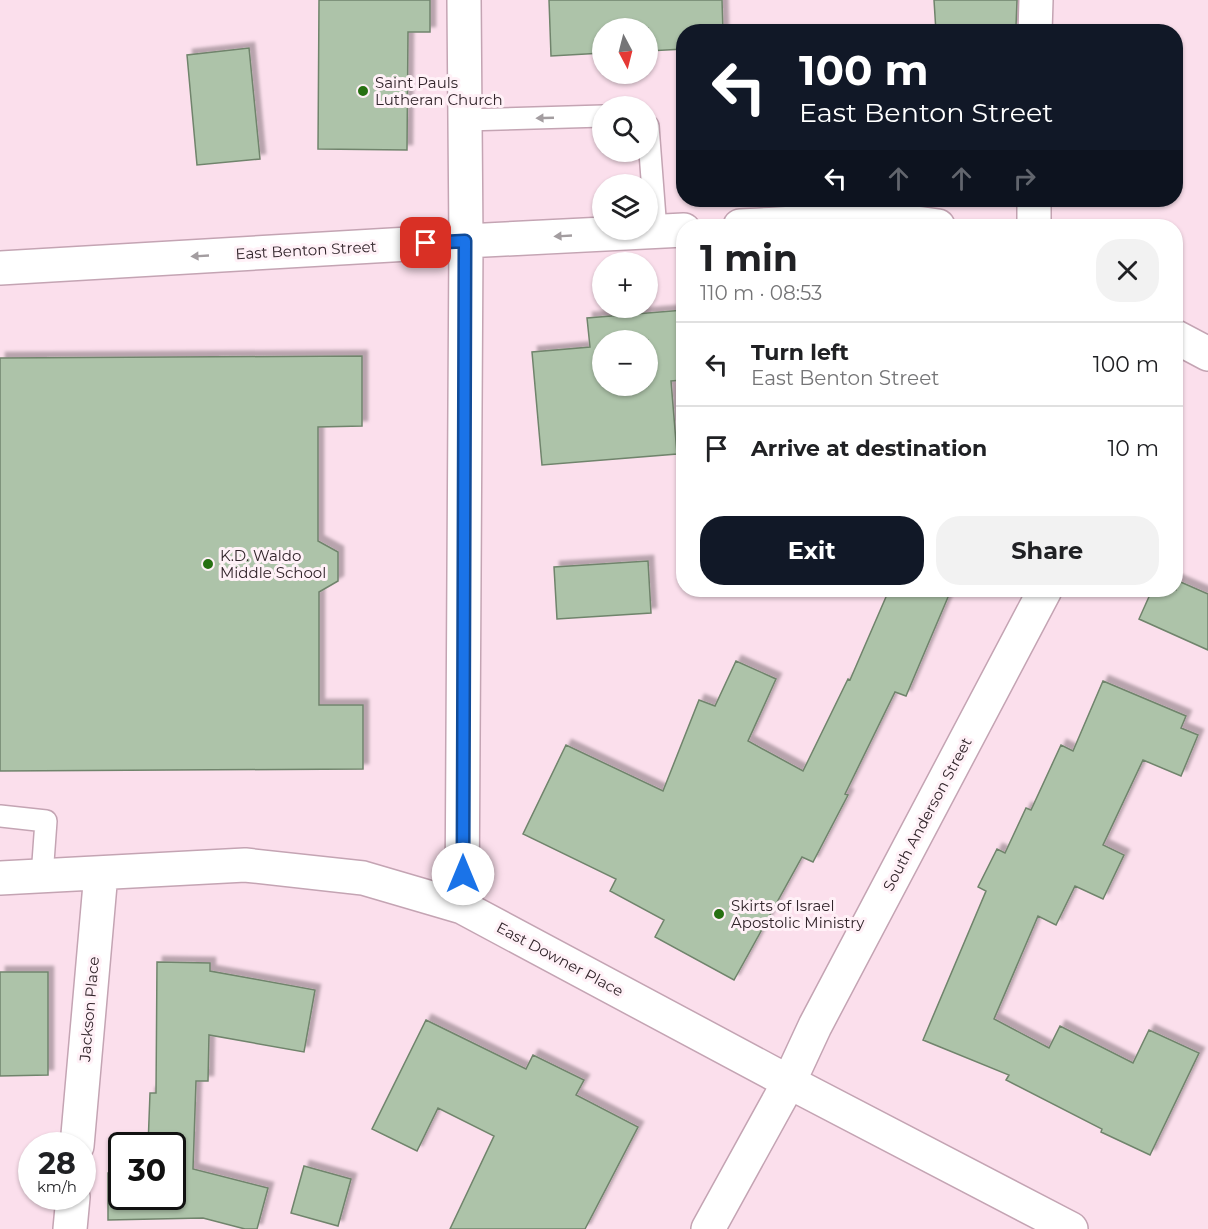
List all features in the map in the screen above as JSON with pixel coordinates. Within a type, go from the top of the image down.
[{"type":"street","points":[[462,907],[465,0]]},
{"type":"street","points":[[1035,24],[1036,0]]},
{"type":"street","name":"East Benton Street","points":[[0,268],[670,230]]},
{"type":"street","points":[[1183,342],[1208,354]]},
{"type":"street","name":"South Anderson Street","points":[[708,1229],[789,1082],[815,1026],[1042,597]]},
{"type":"street","name":"East Downer Place","points":[[0,878],[245,865],[363,878],[462,907],[789,1082],[1071,1229]]},
{"type":"street","name":"Jackson Place","points":[[78,1132],[101,873]]},
{"type":"street","points":[[70,1229],[72,1210]]},
{"type":"lane","points":[[465,120],[592,116]]},
{"type":"lane","points":[[656,162],[670,230]]},
{"type":"lane","points":[[0,816],[46,821],[42,876]]},
{"type":"building","name":"Saint Pauls Lutheran Church","points":[[319,0],[430,0],[430,32],[408,32],[407,150],[318,149]]},
{"type":"building","points":[[549,0],[722,0],[723,24],[676,24],[676,49],[658,50],[658,18],[592,18],[592,54],[551,56]]},
{"type":"building","points":[[934,0],[1017,0],[1016,24],[936,24]]},
{"type":"building","points":[[249,48],[260,159],[197,165],[187,55]]},
{"type":"building","points":[[676,311],[676,381],[671,381],[676,454],[542,465],[532,352],[590,347],[587,318],[658,318],[658,312]]},
{"type":"building","name":"K.D. Waldo Middle School","points":[[362,356],[362,426],[318,427],[318,541],[338,552],[338,581],[319,592],[319,705],[363,705],[363,769],[0,771],[0,358]]},
{"type":"building","points":[[648,561],[651,613],[557,619],[554,567]]},
{"type":"building","points":[[1183,583],[1208,594],[1208,650],[1139,619],[1149,597],[1183,597]]},
{"type":"building","points":[[886,597],[948,597],[906,696],[895,692],[845,794],[848,795],[813,862],[802,857],[734,980],[655,937],[664,920],[610,891],[616,879],[523,834],[566,745],[663,791],[699,700],[715,706],[736,661],[776,679],[748,741],[803,771],[848,679],[850,680]]},
{"type":"building","points":[[1103,681],[1186,716],[1181,728],[1198,735],[1181,776],[1143,760],[1103,845],[1124,855],[1103,899],[1075,886],[1056,925],[1038,916],[994,1019],[1049,1048],[1060,1026],[1133,1063],[1149,1030],[1199,1053],[1150,1155],[1101,1132],[1102,1129],[1006,1080],[1009,1075],[923,1040],[986,891],[978,887],[997,849],[1005,853],[1026,808],[1031,810],[1061,745],[1073,751]]},
{"type":"building","points":[[157,962],[210,963],[210,971],[315,990],[304,1052],[209,1035],[208,1081],[196,1081],[193,1169],[268,1188],[257,1229],[245,1229],[203,1218],[108,1220],[108,1210],[186,1210],[186,1132],[149,1132],[150,1093],[156,1093]]},
{"type":"building","points":[[0,972],[48,972],[48,1075],[0,1076]]},
{"type":"building","points":[[426,1020],[526,1069],[533,1055],[584,1080],[576,1095],[638,1127],[585,1229],[450,1229],[494,1136],[438,1108],[417,1151],[372,1129]]},
{"type":"building","points":[[304,1166],[351,1179],[338,1226],[291,1213]]},
{"type":"place","name":"Saint Pauls Lutheran Church","points":[[363,91]]},
{"type":"place","name":"K.D. Waldo Middle School","points":[[208,564]]},
{"type":"place","name":"Skirts of Israel Apostolic Ministry","points":[[719,914]]},
{"type":"route","points":[[426,243],[465,241],[463,874]]}]
